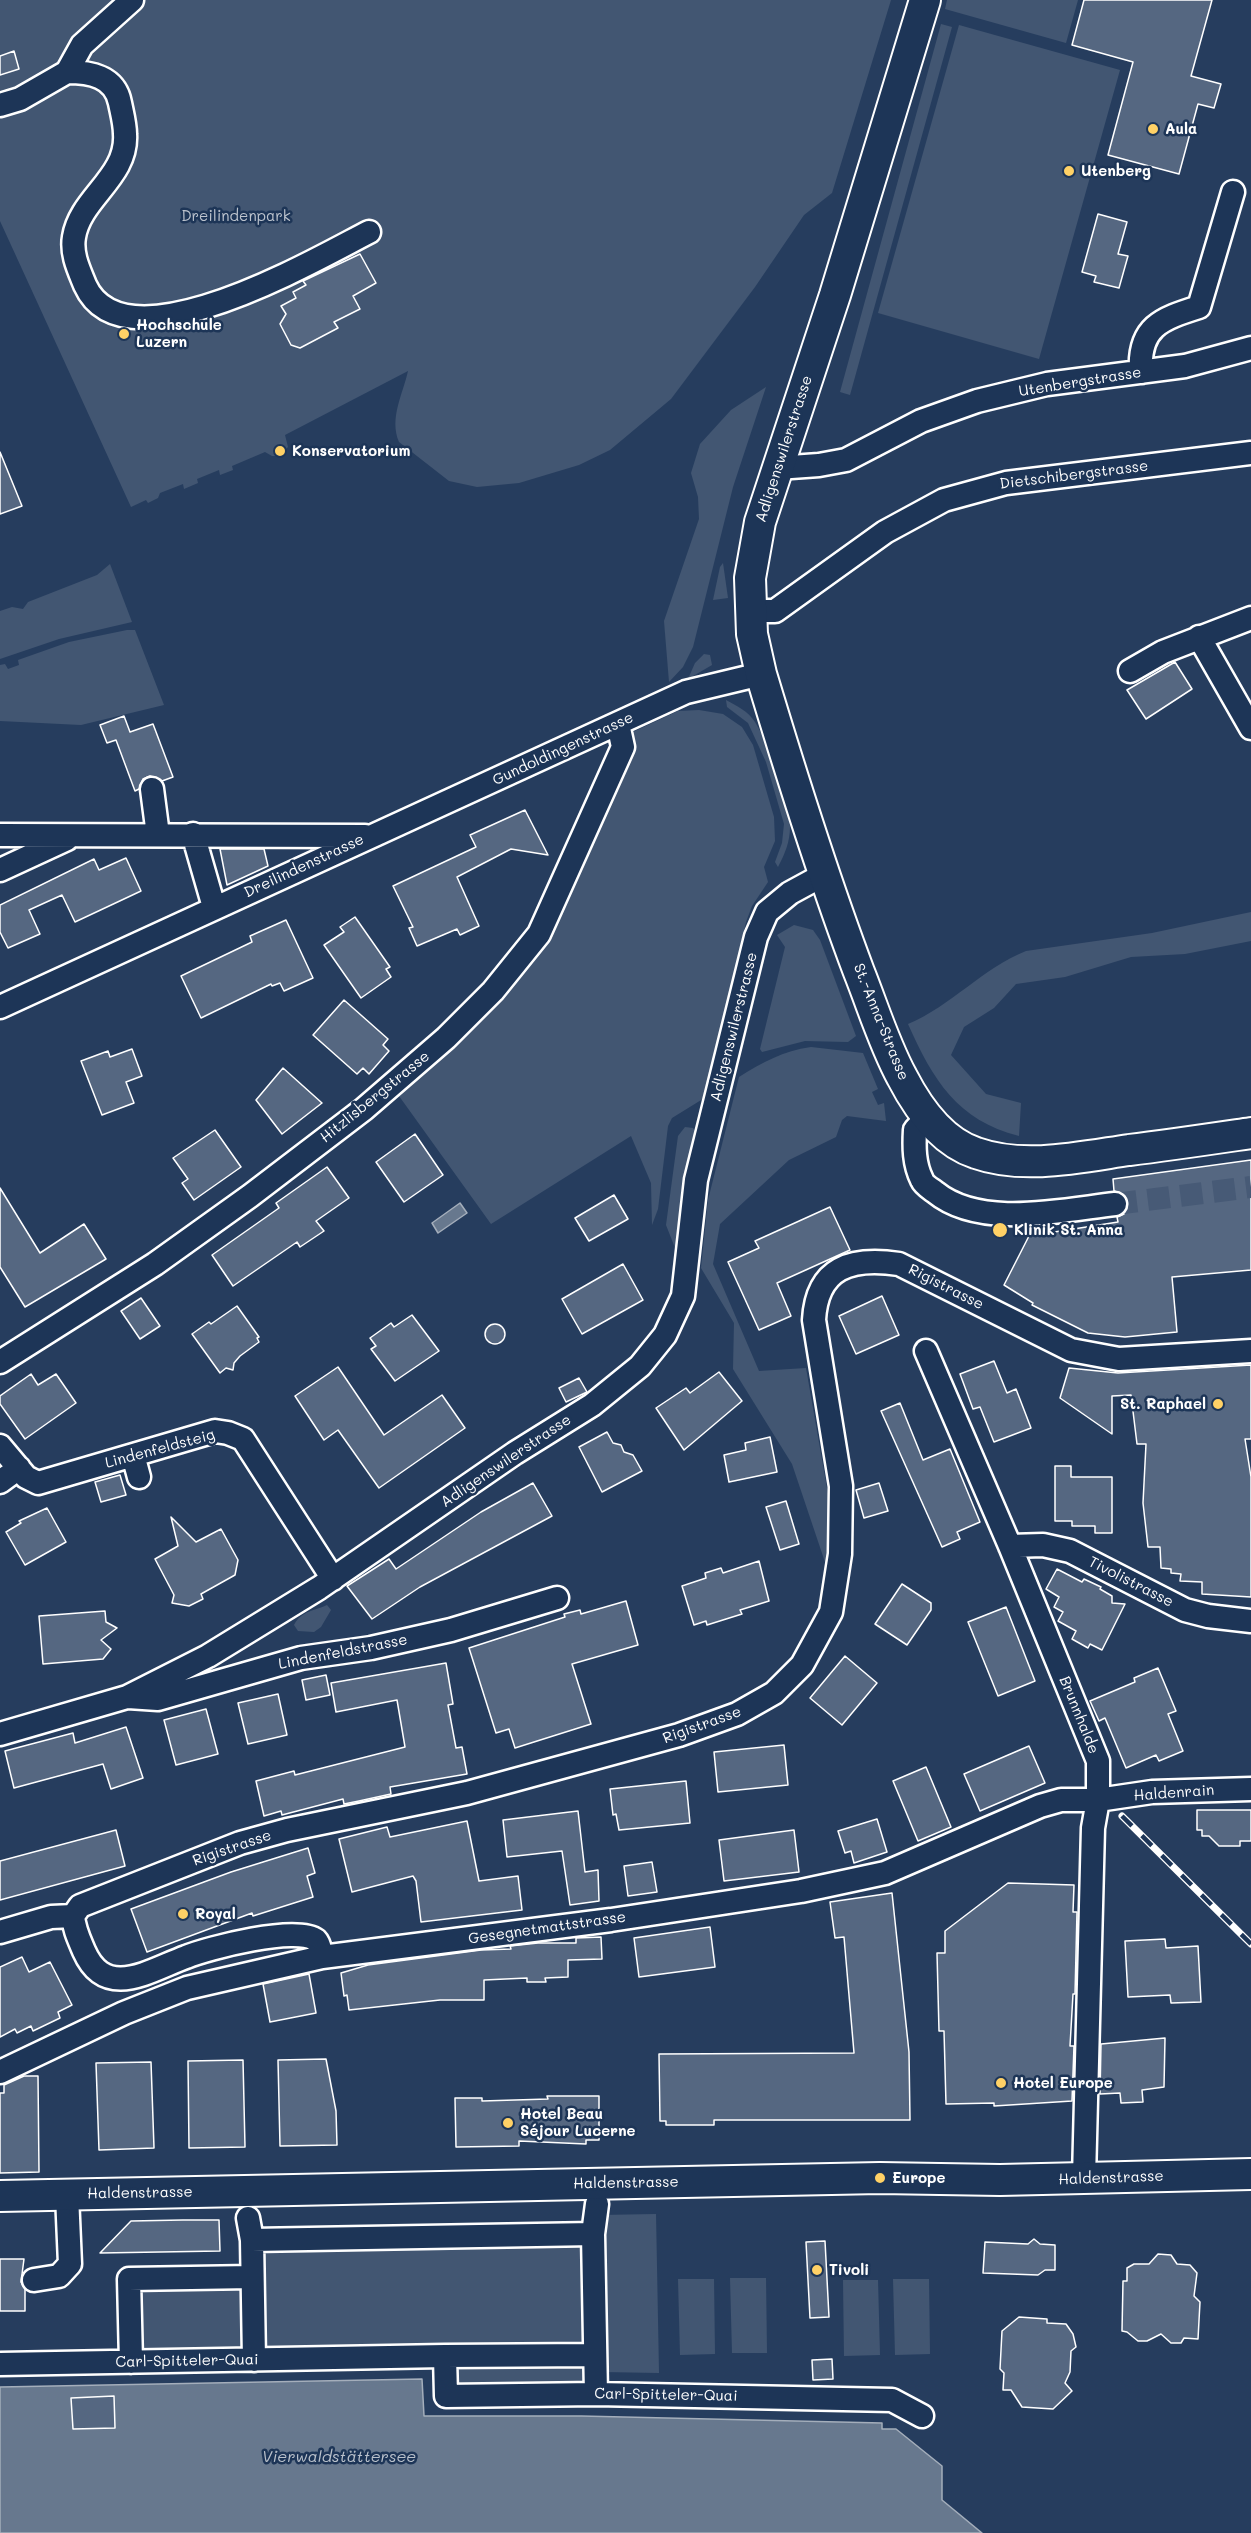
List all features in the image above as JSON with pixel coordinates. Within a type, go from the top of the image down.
[{"type":"main road","name":"Adligenswilerstrasse","points":[[825,874],[760,674],[752,634],[750,578],[760,522],[835,296],[925,0]]},
{"type":"main road","name":"St.-Anna-Strasse","points":[[825,874],[849,944],[901,1076],[927,1117],[954,1143],[975,1153],[999,1159],[1058,1160],[1251,1133]]},
{"type":"main road","name":"Haldenstrasse","points":[[0,2196],[880,2178],[1000,2180],[1251,2174]]},
{"type":"street","points":[[67,72],[82,45],[132,0]]},
{"type":"street","points":[[0,105],[20,99],[67,72],[90,72],[105,79],[119,97],[126,136],[122,156],[110,178],[79,216],[73,239],[75,262],[87,289],[99,304],[123,315],[152,317],[190,313],[242,295],[369,232]]},
{"type":"street","points":[[1141,372],[1140,354],[1144,340],[1151,330],[1160,322],[1199,308],[1233,192]]},
{"type":"street","name":"Utenbergstrasse","points":[[777,468],[819,465],[846,460],[921,421],[977,401],[1047,384],[1185,366],[1251,348]]},
{"type":"street","name":"Dietschibergstrasse","points":[[751,611],[775,611],[885,532],[944,500],[1006,483],[1251,453]]},
{"type":"street","points":[[1130,671],[1163,652],[1251,618]]},
{"type":"street","points":[[1199,637],[1251,728]]},
{"type":"street","name":"Gundoldingenstrasse","points":[[370,836],[686,692],[760,674]]},
{"type":"street","name":"Hitzlisbergstrasse","points":[[0,1362],[155,1264],[250,1196],[364,1109],[446,1038],[493,991],[538,934],[623,747],[618,724]]},
{"type":"street","points":[[152,789],[158,835]]},
{"type":"street","points":[[193,834],[214,907]]},
{"type":"street","name":"Dreilindenstrasse","points":[[0,835],[370,836]]},
{"type":"street","points":[[0,870],[72,836]]},
{"type":"street","name":"Dreilindenstrasse","points":[[0,1007],[370,836]]},
{"type":"street","name":"Adligenswilerstrasse","points":[[0,1734],[127,1696],[208,1656],[333,1579],[515,1453],[592,1405],[640,1366],[665,1335],[683,1296],[696,1180],[756,938],[767,912],[790,894],[825,874]]},
{"type":"street","points":[[927,1117],[915,1130],[915,1157],[922,1182],[945,1201],[976,1211],[1024,1214],[1115,1204]]},
{"type":"street","name":"Rigistrasse","points":[[73,1916],[80,1906],[240,1843],[287,1830],[468,1793],[679,1735],[736,1714],[774,1693],[801,1665],[831,1612],[840,1554],[841,1486],[814,1320],[816,1299],[828,1276],[852,1263],[873,1260],[899,1264],[1071,1350],[1119,1359],[1251,1351]]},
{"type":"street","name":"Brunnhalde","points":[[926,1351],[1010,1546],[1098,1761],[1098,1800],[1093,1840],[1084,2178]]},
{"type":"street","name":"Lindenfeldsteig","points":[[0,1446],[26,1477],[38,1483],[136,1466],[215,1431],[228,1433],[243,1439],[333,1579]]},
{"type":"street","points":[[0,1482],[19,1468]]},
{"type":"street","name":"Tivolistrasse","points":[[1010,1546],[1043,1545],[1070,1551],[1185,1610],[1208,1616],[1251,1620]]},
{"type":"street","name":"Lindenfeldstrasse","points":[[127,1696],[158,1699],[302,1658],[372,1648],[440,1632],[557,1598]]},
{"type":"street","name":"Haldenrain","points":[[1098,1800],[1152,1792],[1251,1789]]},
{"type":"street","name":"Gesegnetmattstrasse","points":[[0,2072],[124,2013],[187,1988],[322,1957],[611,1920],[801,1891],[885,1873],[1040,1806],[1061,1800],[1098,1800]]},
{"type":"street","points":[[0,1932],[51,1917],[73,1916],[75,1930],[88,1961],[101,1975],[123,1980],[138,1977],[188,1956],[276,1936],[294,1935],[314,1938],[322,1957]]},
{"type":"street","points":[[34,2280],[58,2276],[70,2264],[67,2195]]},
{"type":"street","points":[[596,2394],[593,2234],[597,2204]]},
{"type":"street","points":[[254,2360],[250,2229],[593,2234]]},
{"type":"street","points":[[130,2362],[129,2279],[252,2277]]},
{"type":"street","name":"Carl-Spitteler-Quai","points":[[0,2364],[595,2355]]},
{"type":"street","name":"Carl-Spitteler-Quai","points":[[445,2356],[446,2396],[596,2394],[892,2400],[921,2416]]},
{"type":"green space","name":"Dreilindenpark","points":[[0,0],[891,0],[832,193],[804,215],[755,287],[671,399],[610,450],[579,465],[519,483],[477,487],[449,481],[399,442],[395,424],[396,415],[408,371],[285,435],[288,447],[279,456],[272,456],[265,452],[232,466],[233,470],[220,475],[219,470],[197,479],[198,483],[184,489],[183,484],[160,493],[158,498],[148,503],[146,500],[131,507],[0,221]]},
{"type":"green space","points":[[947,0],[1078,0],[1066,43],[945,9]]},
{"type":"green space","points":[[941,24],[952,27],[850,395],[840,392]]},
{"type":"green space","points":[[959,25],[1120,70],[1039,359],[878,313]]},
{"type":"green space","points":[[766,387],[733,487],[693,647],[683,667],[669,682],[664,621],[699,519],[698,497],[691,473],[700,444],[731,410]]},
{"type":"green space","points":[[723,563],[728,598],[713,600],[720,567]]},
{"type":"green space","points":[[110,564],[132,622],[59,639],[0,659],[0,611],[12,607],[23,609],[28,602],[97,575]]},
{"type":"green space","points":[[135,630],[164,705],[81,725],[0,721],[0,665],[5,664],[8,669],[19,665],[18,660],[69,642]]},
{"type":"green space","points":[[704,654],[710,655],[712,665],[688,679],[695,663]]},
{"type":"green space","points":[[726,700],[746,712],[755,722],[766,743],[782,789],[790,832],[787,847],[778,867],[775,862],[782,843],[784,824],[766,762],[748,723],[727,707]]},
{"type":"green space","points":[[699,710],[723,714],[742,727],[753,745],[774,817],[775,841],[764,867],[768,882],[752,906],[746,922],[706,1097],[672,1118],[668,1126],[658,1209],[652,1225],[651,1183],[631,1136],[491,1224],[394,1089],[516,972],[624,736],[678,711]]},
{"type":"green space","points":[[1251,912],[1251,941],[1185,954],[1131,957],[1065,977],[1016,984],[994,1008],[964,1027],[951,1055],[986,1094],[1021,1103],[1019,1136],[979,1120],[950,1095],[927,1063],[908,1024],[939,1007],[995,967],[1026,951],[1152,933]]},
{"type":"green space","points":[[794,925],[813,930],[820,940],[856,1036],[848,1042],[805,1041],[762,1052],[760,1049],[785,947],[777,935]]},
{"type":"green space","points":[[811,1047],[863,1053],[878,1089],[872,1092],[878,1105],[884,1103],[886,1121],[847,1116],[842,1120],[836,1137],[789,1160],[720,1224],[713,1264],[759,1371],[806,1368],[828,1494],[829,1574],[792,1464],[733,1369],[734,1323],[701,1268],[708,1200],[739,1077],[774,1058],[791,1051]]},
{"type":"green space","points":[[685,1127],[693,1128],[697,1134],[679,1258],[666,1225],[678,1136]]},
{"type":"green space","points":[[327,1605],[331,1610],[321,1627],[314,1632],[298,1631],[294,1625],[301,1616]]},
{"type":"green space","points":[[656,2214],[659,2373],[603,2372],[601,2215]]},
{"type":"green space","points":[[593,2234],[596,2394],[446,2396],[445,2357],[131,2362],[129,2279],[252,2277],[252,2240]]},
{"type":"green space","points":[[730,2278],[766,2278],[767,2353],[732,2353]]},
{"type":"green space","points":[[678,2279],[714,2279],[715,2354],[680,2355]]},
{"type":"green space","points":[[893,2279],[929,2279],[930,2354],[895,2355]]},
{"type":"green space","points":[[843,2280],[878,2280],[880,2355],[844,2356]]},
{"type":"water","points":[[460,1203],[467,1213],[438,1233],[432,1223]]},
{"type":"water","name":"Vierwaldstättersee","points":[[422,2379],[424,2416],[581,2416],[882,2423],[882,2429],[896,2429],[942,2466],[942,2500],[982,2533],[0,2533],[0,2387]]},
{"type":"building","points":[[1084,0],[1212,0],[1191,76],[1221,84],[1214,108],[1198,104],[1179,174],[1108,155],[1133,62],[1072,45]]},
{"type":"building","points":[[14,51],[19,69],[0,75],[0,56]]},
{"type":"building","points":[[1098,214],[1127,222],[1118,254],[1128,256],[1119,288],[1094,282],[1096,276],[1082,272]]},
{"type":"building","points":[[360,254],[376,283],[353,296],[360,309],[334,322],[338,328],[300,348],[291,345],[280,324],[286,314],[281,306],[296,298],[293,292],[306,285],[303,281]]},
{"type":"building","points":[[0,452],[22,506],[0,514]]},
{"type":"building","points":[[1175,662],[1192,689],[1146,719],[1127,690]]},
{"type":"building","points":[[124,716],[130,732],[153,724],[173,777],[162,781],[150,776],[143,779],[139,789],[135,791],[116,740],[107,743],[100,725]]},
{"type":"building","points":[[525,810],[548,855],[511,849],[457,877],[479,926],[460,935],[457,929],[417,946],[409,928],[413,927],[393,886],[476,847],[470,835]]},
{"type":"building","points":[[220,849],[264,849],[268,866],[227,885]]},
{"type":"building","points":[[126,858],[141,891],[75,922],[62,895],[29,910],[40,934],[8,948],[0,932],[0,905],[94,859],[99,870]]},
{"type":"building","points":[[355,917],[390,967],[386,969],[391,977],[361,998],[324,945],[344,932],[340,927]]},
{"type":"building","points":[[286,920],[313,978],[284,991],[280,983],[272,986],[271,984],[201,1018],[181,976],[252,942],[250,936]]},
{"type":"building","points":[[344,1000],[388,1039],[383,1045],[389,1051],[369,1074],[363,1068],[357,1074],[313,1035]]},
{"type":"building","points":[[132,1049],[142,1076],[126,1082],[134,1103],[102,1115],[81,1061],[108,1051],[110,1057]]},
{"type":"building","points":[[283,1068],[322,1103],[282,1134],[256,1100]]},
{"type":"building","points":[[215,1130],[241,1167],[194,1200],[182,1183],[188,1179],[173,1158]]},
{"type":"building","points":[[415,1134],[443,1175],[404,1202],[376,1162]]},
{"type":"building","points":[[1251,1160],[1251,1270],[1172,1277],[1177,1332],[1125,1337],[1088,1333],[1032,1305],[1033,1303],[1004,1285],[1029,1236],[1118,1222],[1117,1217],[1124,1214],[1128,1203],[1125,1195],[1114,1191],[1113,1179]]},
{"type":"building","points":[[327,1167],[349,1198],[316,1221],[324,1231],[300,1247],[297,1242],[233,1286],[212,1255],[279,1208],[276,1203]]},
{"type":"building","points":[[0,1188],[40,1253],[84,1224],[106,1259],[25,1307],[0,1267]]},
{"type":"building","points":[[614,1195],[628,1219],[589,1241],[575,1218]]},
{"type":"building","points":[[830,1207],[850,1250],[777,1283],[791,1316],[759,1330],[728,1262],[759,1248],[755,1241]]},
{"type":"building","points":[[623,1264],[643,1300],[582,1334],[562,1299]]},
{"type":"building","points":[[882,1296],[899,1335],[856,1354],[839,1316]]},
{"type":"building","points":[[141,1298],[160,1326],[140,1339],[121,1311]]},
{"type":"building","points":[[237,1306],[259,1337],[257,1338],[259,1342],[240,1356],[234,1363],[233,1370],[226,1368],[220,1373],[192,1334]]},
{"type":"building","points":[[412,1315],[439,1351],[395,1381],[371,1349],[376,1346],[370,1338],[391,1323],[394,1327]]},
{"type":"building","points":[[495,1324],[502,1327],[505,1334],[502,1341],[495,1344],[488,1341],[485,1334],[488,1327]]},
{"type":"building","points":[[994,1361],[1007,1393],[1016,1389],[1031,1428],[994,1442],[980,1407],[973,1409],[960,1374]]},
{"type":"building","points":[[1251,1365],[1251,1439],[1245,1439],[1251,1477],[1251,1597],[1202,1594],[1202,1582],[1180,1581],[1181,1574],[1171,1573],[1171,1569],[1161,1568],[1160,1547],[1148,1547],[1143,1503],[1146,1444],[1137,1444],[1131,1395],[1112,1396],[1112,1434],[1060,1398],[1069,1368],[1118,1373]]},
{"type":"building","points":[[338,1367],[384,1435],[442,1395],[465,1428],[379,1488],[338,1430],[324,1440],[295,1396]]},
{"type":"building","points":[[719,1372],[742,1401],[684,1450],[656,1408],[686,1388],[690,1393]]},
{"type":"building","points":[[31,1374],[38,1385],[56,1374],[76,1403],[25,1439],[0,1404],[0,1396]]},
{"type":"building","points":[[579,1378],[587,1392],[566,1402],[559,1388]]},
{"type":"building","points":[[900,1403],[923,1460],[950,1449],[980,1522],[957,1532],[960,1539],[942,1547],[881,1411]]},
{"type":"building","points":[[607,1432],[613,1443],[621,1445],[624,1452],[633,1455],[642,1471],[602,1492],[579,1447]]},
{"type":"building","points":[[770,1437],[777,1472],[729,1482],[724,1455],[746,1450],[745,1443]]},
{"type":"building","points":[[1055,1466],[1071,1466],[1071,1477],[1112,1477],[1112,1533],[1095,1533],[1095,1526],[1072,1526],[1072,1521],[1055,1521]]},
{"type":"building","points":[[120,1475],[126,1495],[101,1502],[95,1482]]},
{"type":"building","points":[[533,1483],[552,1516],[420,1587],[372,1619],[347,1586],[389,1559],[396,1569],[481,1512]]},
{"type":"building","points":[[879,1483],[888,1511],[864,1518],[856,1490]]},
{"type":"building","points":[[786,1501],[799,1544],[780,1550],[766,1507]]},
{"type":"building","points":[[47,1508],[66,1542],[25,1565],[6,1532],[21,1523],[19,1521]]},
{"type":"building","points":[[171,1517],[196,1542],[221,1529],[238,1560],[235,1575],[201,1594],[203,1599],[189,1606],[172,1603],[174,1595],[155,1559],[178,1546]]},
{"type":"building","points":[[759,1561],[769,1601],[740,1610],[742,1614],[707,1625],[706,1621],[694,1625],[682,1586],[706,1578],[705,1573],[721,1568],[723,1573]]},
{"type":"building","points":[[1057,1569],[1082,1582],[1084,1579],[1101,1587],[1100,1589],[1112,1596],[1112,1603],[1125,1604],[1102,1650],[1090,1644],[1088,1648],[1072,1639],[1076,1631],[1058,1621],[1063,1612],[1054,1607],[1059,1597],[1046,1589]]},
{"type":"building","points":[[902,1584],[931,1603],[931,1610],[907,1645],[875,1624]]},
{"type":"building","points":[[626,1601],[638,1645],[572,1664],[591,1724],[515,1748],[509,1729],[496,1733],[469,1648],[565,1617],[564,1614],[580,1610],[581,1614]]},
{"type":"building","points":[[1006,1607],[1035,1681],[998,1696],[968,1622]]},
{"type":"building","points":[[105,1611],[106,1622],[117,1628],[101,1640],[111,1649],[103,1659],[43,1664],[39,1616]]},
{"type":"building","points":[[845,1656],[877,1683],[842,1725],[810,1698]]},
{"type":"building","points":[[446,1663],[453,1704],[448,1705],[456,1748],[462,1747],[467,1774],[390,1787],[391,1794],[359,1801],[344,1804],[343,1799],[282,1815],[281,1811],[264,1816],[256,1781],[294,1771],[295,1775],[405,1747],[397,1700],[336,1712],[331,1683]]},
{"type":"building","points":[[1158,1668],[1176,1711],[1168,1714],[1183,1751],[1159,1761],[1156,1755],[1126,1768],[1105,1718],[1099,1721],[1090,1701],[1135,1682],[1134,1678]]},
{"type":"building","points":[[326,1675],[330,1695],[306,1700],[302,1680]]},
{"type":"building","points":[[278,1694],[287,1735],[248,1744],[238,1703]]},
{"type":"building","points":[[206,1709],[218,1754],[176,1765],[164,1720]]},
{"type":"building","points":[[126,1727],[143,1778],[111,1789],[103,1764],[14,1788],[5,1751],[73,1733],[75,1743]]},
{"type":"building","points":[[784,1745],[788,1785],[718,1792],[714,1752]]},
{"type":"building","points":[[1029,1746],[1045,1783],[980,1811],[964,1774]]},
{"type":"building","points":[[926,1767],[951,1827],[918,1841],[893,1781]]},
{"type":"building","points":[[686,1781],[690,1823],[619,1830],[616,1814],[613,1815],[610,1789]]},
{"type":"building","points":[[1197,1810],[1251,1810],[1251,1841],[1240,1841],[1240,1846],[1219,1846],[1209,1836],[1202,1836],[1202,1830],[1197,1830]]},
{"type":"building","points":[[578,1811],[585,1872],[598,1870],[599,1901],[570,1905],[562,1851],[507,1857],[503,1820]]},
{"type":"building","points":[[877,1819],[887,1852],[854,1863],[851,1851],[845,1853],[838,1831]]},
{"type":"building","points":[[467,1821],[479,1881],[518,1876],[522,1910],[421,1922],[416,1881],[413,1876],[352,1892],[339,1839],[387,1827],[390,1837]]},
{"type":"building","points":[[116,1830],[125,1866],[0,1900],[0,1861]]},
{"type":"building","points":[[794,1830],[799,1872],[724,1881],[719,1840]]},
{"type":"building","points":[[308,1848],[315,1873],[307,1876],[313,1897],[253,1916],[252,1913],[147,1952],[131,1909],[231,1872]]},
{"type":"building","points":[[652,1862],[657,1892],[628,1896],[624,1866]]},
{"type":"building","points":[[1008,1883],[1074,1885],[1073,1912],[1077,1912],[1075,1994],[1073,1994],[1070,2046],[1074,2046],[1072,2101],[994,2106],[994,2103],[946,2104],[944,2031],[939,2031],[937,1953],[945,1953],[945,1931]]},
{"type":"building","points":[[892,1893],[909,2052],[910,2120],[714,2120],[714,2125],[666,2125],[666,2121],[660,2121],[659,2054],[854,2053],[844,1937],[835,1938],[830,1902]]},
{"type":"building","points":[[710,1927],[715,1967],[639,1977],[634,1938]]},
{"type":"building","points":[[601,1937],[602,1959],[568,1960],[568,1977],[545,1978],[546,1982],[527,1982],[527,1978],[484,1980],[484,2000],[440,2000],[349,2010],[347,1995],[344,1996],[341,1973],[368,1965],[481,1950],[511,1949],[510,1946],[538,1943],[576,1943],[576,1938]]},
{"type":"building","points":[[1165,1939],[1166,1948],[1198,1946],[1201,2002],[1171,2003],[1170,1995],[1128,1997],[1125,1941]]},
{"type":"building","points":[[22,1957],[29,1972],[50,1962],[72,2005],[58,2012],[60,2018],[33,2031],[31,2026],[17,2033],[15,2029],[0,2037],[0,1967]]},
{"type":"building","points":[[309,1974],[316,2013],[270,2022],[263,1984]]},
{"type":"building","points":[[1165,2038],[1164,2087],[1142,2090],[1143,2102],[1121,2103],[1120,2093],[1100,2094],[1101,2044]]},
{"type":"building","points":[[326,2059],[336,2111],[337,2145],[280,2146],[278,2060]]},
{"type":"building","points":[[243,2060],[245,2147],[189,2148],[188,2061]]},
{"type":"building","points":[[151,2062],[154,2148],[99,2150],[96,2063]]},
{"type":"building","points":[[24,2076],[38,2076],[39,2172],[0,2173],[0,2093],[4,2093],[4,2085]]},
{"type":"building","points":[[547,2096],[599,2096],[599,2140],[586,2140],[586,2144],[519,2141],[519,2146],[456,2147],[455,2098],[482,2098],[482,2101],[548,2099]]},
{"type":"building","points":[[219,2220],[220,2251],[100,2253],[131,2221]]},
{"type":"building","points":[[1034,2239],[1040,2244],[1055,2245],[1055,2270],[1045,2270],[1038,2275],[983,2273],[985,2242],[1028,2244]]},
{"type":"building","points":[[825,2241],[829,2317],[810,2318],[806,2242]]},
{"type":"building","points":[[1158,2254],[1171,2255],[1177,2264],[1190,2265],[1197,2273],[1194,2296],[1200,2302],[1198,2339],[1184,2338],[1181,2343],[1171,2343],[1161,2334],[1147,2341],[1138,2341],[1127,2332],[1122,2331],[1123,2281],[1127,2281],[1127,2268],[1134,2264],[1149,2264]]},
{"type":"building","points":[[0,2259],[24,2259],[21,2282],[25,2289],[25,2311],[0,2311]]},
{"type":"building","points":[[1019,2317],[1047,2319],[1047,2323],[1066,2324],[1073,2334],[1076,2347],[1071,2351],[1070,2372],[1065,2383],[1072,2391],[1053,2409],[1022,2407],[1011,2390],[1003,2390],[1004,2373],[1000,2369],[1002,2331]]},
{"type":"building","points":[[832,2359],[833,2379],[813,2380],[812,2360]]},
{"type":"building","points":[[114,2396],[115,2428],[73,2429],[71,2398]]},
{"type":"tunnel","points":[[1115,1204],[1251,1187]]},
{"type":"railway","points":[[1122,1816],[1251,1944]]},
{"type":"place","name":"Aula","points":[[1153,129]]},
{"type":"place","name":"Utenberg","points":[[1069,171]]},
{"type":"place","name":"Hochschule Luzern","points":[[124,334]]},
{"type":"place","name":"Konservatorium","points":[[280,451]]},
{"type":"place","name":"Klinik St. Anna","points":[[1000,1230]]},
{"type":"place","name":"St. Raphael","points":[[1218,1404]]},
{"type":"place","name":"Royal","points":[[183,1914]]},
{"type":"place","name":"Hotel Europe","points":[[1001,2083]]},
{"type":"place","name":"Hotel Beau Séjour Lucerne","points":[[508,2123]]},
{"type":"place","name":"Europe","points":[[880,2178]]},
{"type":"place","name":"Tivoli","points":[[817,2270]]}]
